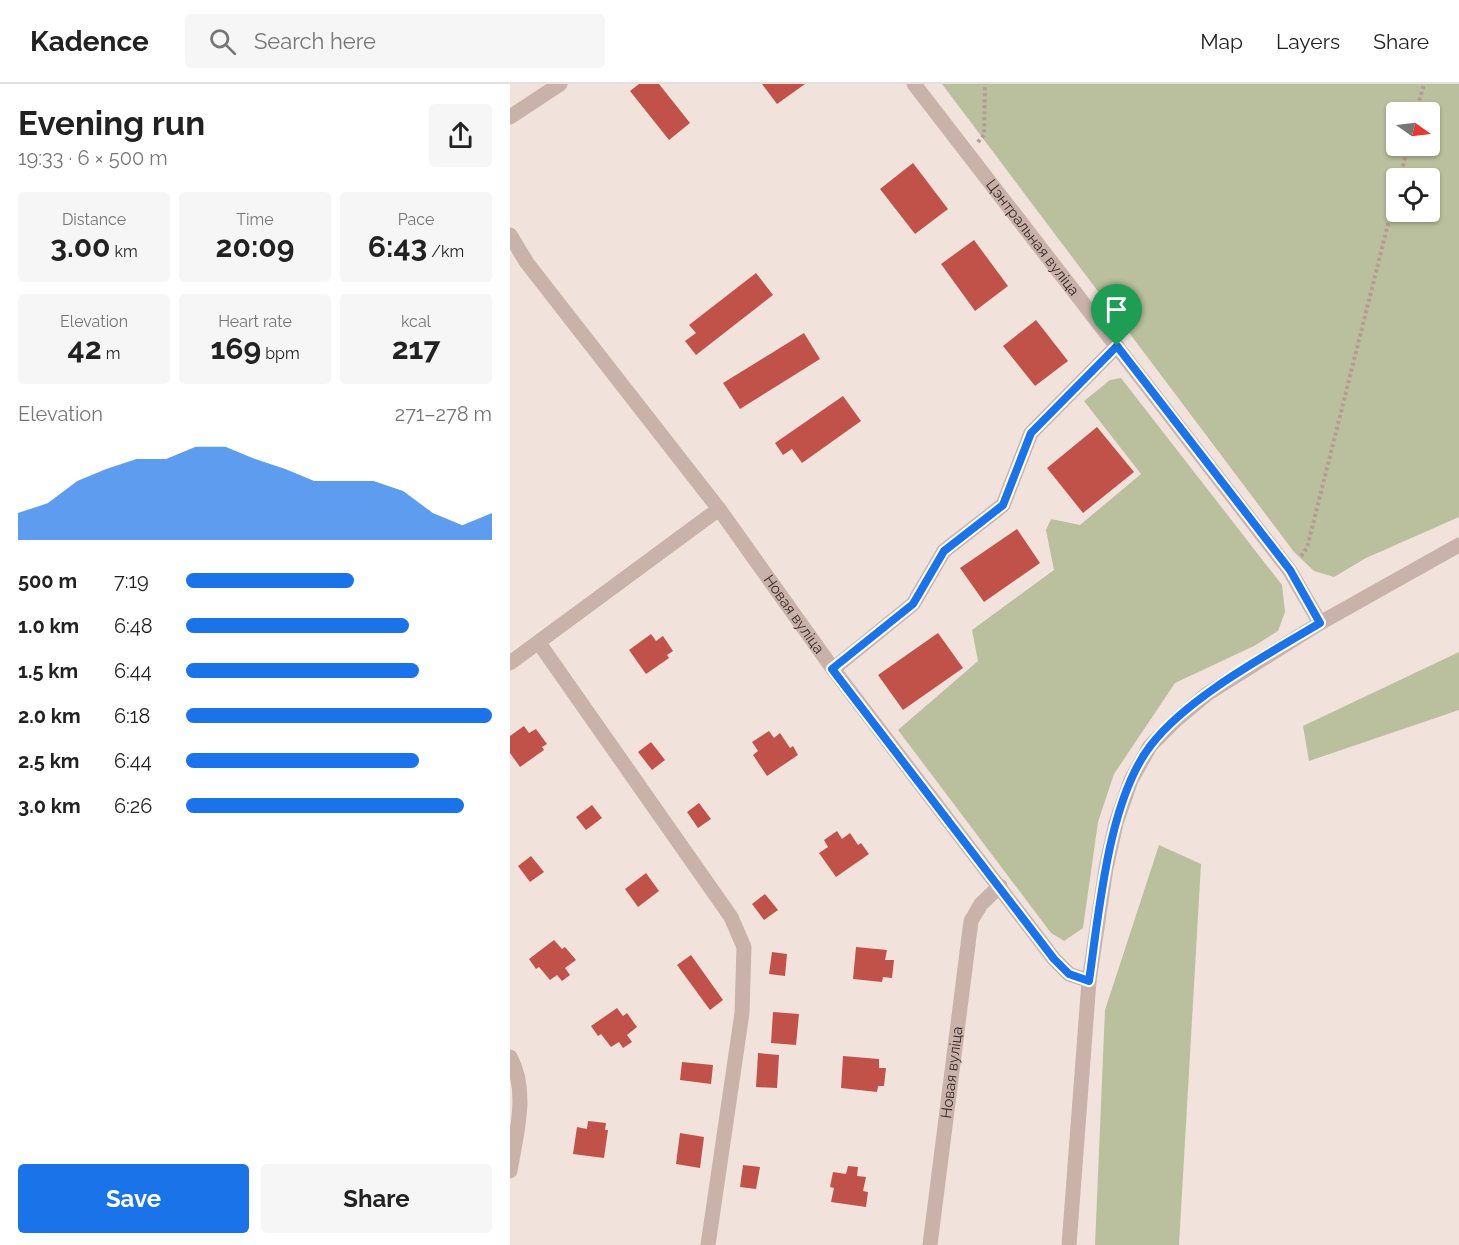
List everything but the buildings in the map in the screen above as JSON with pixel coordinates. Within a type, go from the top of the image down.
[{"type":"street","points":[[510,117],[560,84]]},
{"type":"street","name":"Цэнтральная вуліца","points":[[914,84],[1290,570],[1320,623]]},
{"type":"street","name":"Новая вуліца","points":[[510,235],[527,263],[719,509],[832,669],[1000,886],[981,904],[971,921],[930,1245]]},
{"type":"street","points":[[510,254],[527,263]]},
{"type":"street","points":[[832,669],[913,604],[944,551],[1003,505],[1031,433],[1117,346]]},
{"type":"street","points":[[510,663],[719,509]]},
{"type":"street","points":[[1069,1245],[1089,981],[1106,868],[1116,823],[1131,780],[1150,746],[1207,694],[1320,623],[1459,545]]},
{"type":"street","points":[[538,643],[731,917],[744,947],[742,1014],[708,1245]]},
{"type":"street","points":[[1000,886],[1054,959],[1069,974],[1089,981]]},
{"type":"street","points":[[510,1056],[514,1064],[521,1103],[510,1171]]},
{"type":"path","points":[[969,154],[984,135],[985,84]]},
{"type":"path","points":[[1419,102],[1424,84]]},
{"type":"path","points":[[1290,570],[1307,548],[1388,222]]},
{"type":"green space","points":[[942,84],[1459,84],[1459,517],[1366,558],[1334,577],[1314,571],[1294,552]]},
{"type":"green space","points":[[1121,378],[1282,585],[1285,612],[1278,631],[1254,646],[1175,683],[1114,774],[1098,822],[1083,928],[1064,941],[1051,933],[898,730],[978,661],[972,630],[1054,570],[1046,530],[1051,519],[1080,525],[1141,474],[1084,401],[1110,380]]},
{"type":"green space","points":[[1459,652],[1459,710],[1309,761],[1303,726]]},
{"type":"green space","points":[[1159,845],[1201,864],[1179,1245],[1095,1245],[1105,1010]]},
{"type":"route","points":[[1117,346],[1290,570],[1320,623],[1207,694],[1150,746],[1131,780],[1116,823],[1106,868],[1089,981],[1069,974],[1054,959],[832,669],[913,604],[944,551],[1003,505],[1031,433],[1117,346]]}]
